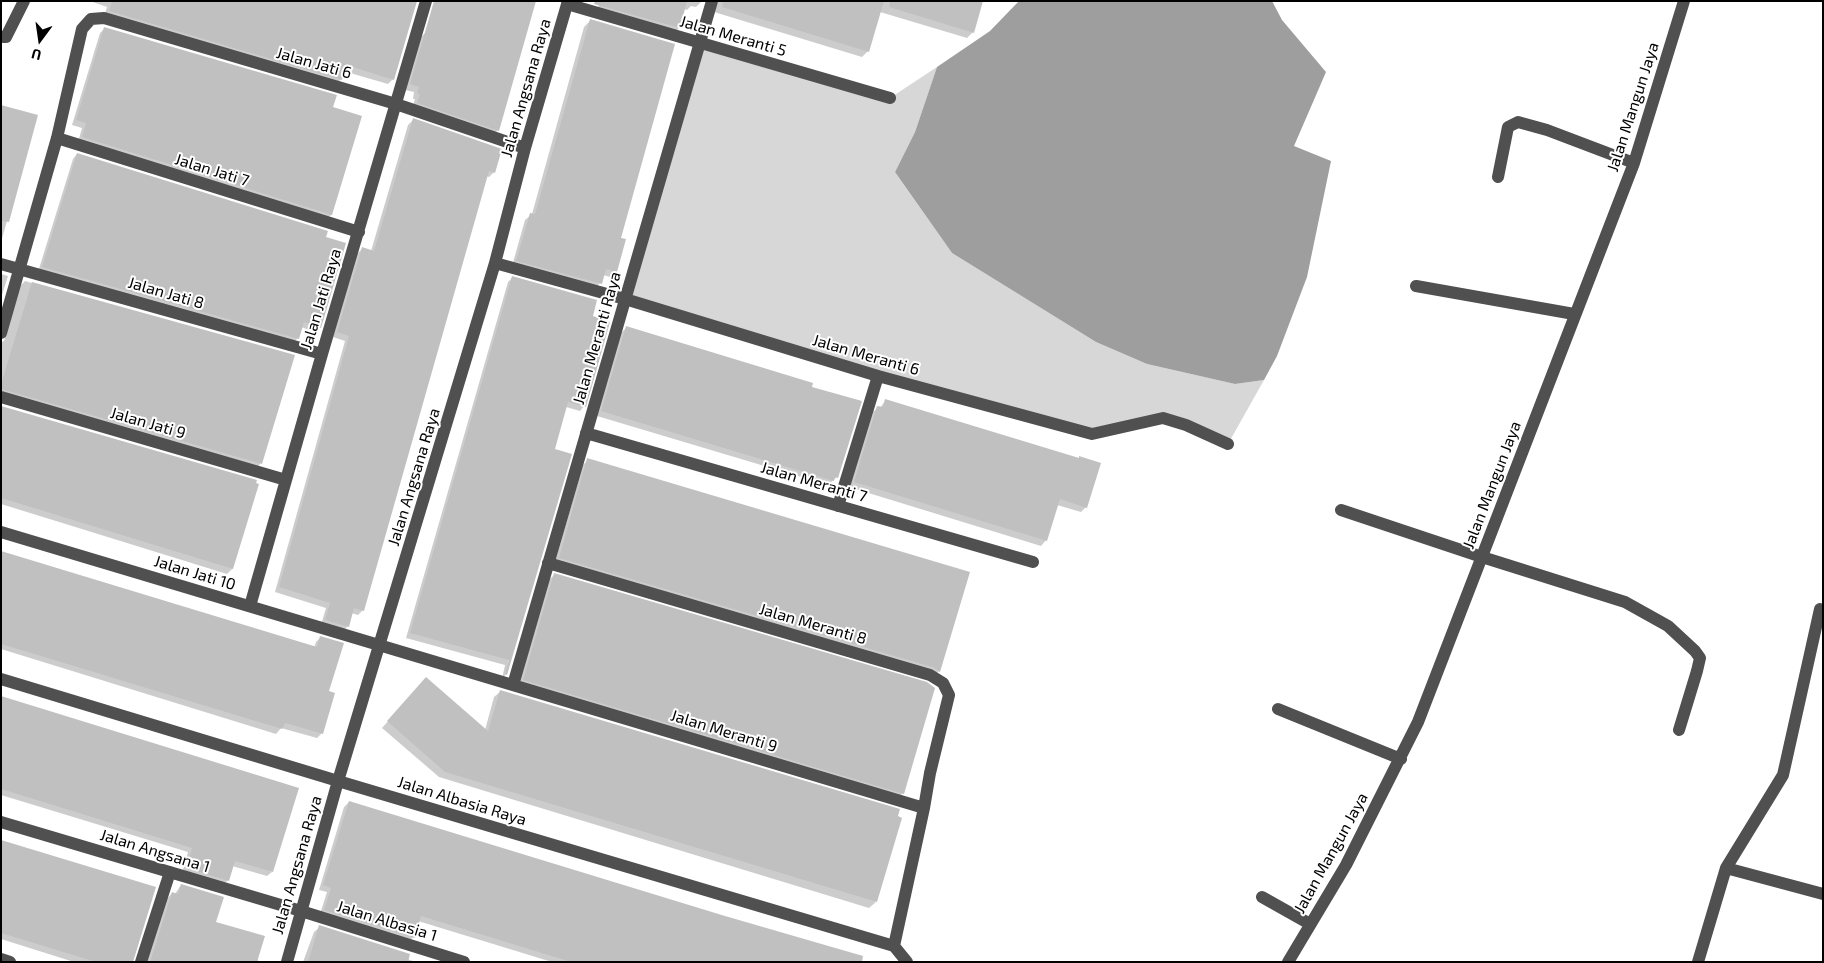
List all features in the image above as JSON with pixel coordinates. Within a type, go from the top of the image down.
[{"type":"street","points":[[1,37],[6,37],[24,1]]},
{"type":"street","name":"Jalan Jati Raya","points":[[250,606],[426,1]]},
{"type":"street","name":"Jalan Meranti Raya","points":[[513,684],[712,1]]},
{"type":"street","name":"Jalan Mangun Jaya","points":[[1288,962],[1346,865],[1418,722],[1574,314],[1634,163],[1684,1]]},
{"type":"street","name":"Jalan Meranti 5","points":[[568,3],[699,44],[890,98]]},
{"type":"street","name":"Jalan Angsana Raya","points":[[287,962],[338,781],[495,263],[525,148],[568,3]]},
{"type":"street","name":"Jalan Jati 6","points":[[56,138],[82,29],[91,19],[104,18],[396,104],[525,148]]},
{"type":"street","points":[[1498,177],[1508,127],[1518,122],[1546,130],[1634,163]]},
{"type":"street","points":[[1,333],[56,138]]},
{"type":"street","name":"Jalan Jati 7","points":[[56,138],[358,232]]},
{"type":"street","name":"Jalan Meranti 6","points":[[495,263],[878,376],[1092,434],[1163,418],[1228,444]]},
{"type":"street","name":"Jalan Jati 8","points":[[1,264],[322,354]]},
{"type":"street","points":[[1416,286],[1574,314]]},
{"type":"street","points":[[838,506],[878,376]]},
{"type":"street","name":"Jalan Jati 9","points":[[1,397],[286,480]]},
{"type":"street","name":"Jalan Meranti 7","points":[[586,434],[1033,562]]},
{"type":"street","points":[[1342,510],[1625,602],[1668,626],[1700,658],[1679,730]]},
{"type":"street","name":"Jalan Jati 10","points":[[1,532],[380,645]]},
{"type":"street","name":"Jalan Meranti 8","points":[[548,564],[930,676],[943,683],[949,695],[930,773],[924,808]]},
{"type":"street","points":[[1698,962],[1726,868],[1783,776],[1820,609]]},
{"type":"street","name":"Jalan Meranti 9","points":[[380,645],[924,808]]},
{"type":"street","name":"Jalan Albasia Raya","points":[[1,679],[894,946]]},
{"type":"street","points":[[1278,709],[1400,759]]},
{"type":"street","points":[[907,962],[894,946],[924,808]]},
{"type":"street","name":"Jalan Angsana 1","points":[[1,822],[300,911]]},
{"type":"street","points":[[1726,868],[1823,894]]},
{"type":"street","points":[[141,962],[170,872]]},
{"type":"street","points":[[1262,896],[1310,924]]},
{"type":"street","name":"Jalan Albasia 1","points":[[300,911],[425,956],[464,962]]},
{"type":"street","points":[[1,959],[10,962]]},
{"type":"shaded area","points":[[1019,1],[1272,1],[1282,20],[1326,72],[1294,146],[1331,161],[1307,277],[1277,356],[1264,380],[1235,384],[1147,364],[1096,342],[952,253],[895,172],[915,132],[937,67],[990,31]]},
{"type":"shaded area","points":[[699,44],[890,98],[937,67],[915,132],[895,172],[952,253],[1096,342],[1147,364],[1235,384],[1264,380],[1228,444],[1163,418],[1092,434],[625,299]]},
{"type":"building","points":[[112,1],[417,1],[394,80],[346,65],[342,80],[109,11]]},
{"type":"building","points":[[434,1],[536,1],[499,131],[417,103],[420,94],[417,93],[419,87],[410,84]]},
{"type":"building","points":[[595,1],[687,1],[680,28],[594,4]]},
{"type":"building","points":[[723,1],[884,1],[869,52],[722,7]]},
{"type":"building","points":[[890,1],[983,1],[974,33],[889,7]]},
{"type":"building","points":[[590,19],[675,44],[621,238],[626,239],[617,272],[606,269],[602,284],[516,261],[530,213],[535,214]]},
{"type":"building","points":[[104,27],[337,95],[333,107],[362,116],[332,215],[82,137],[86,123],[76,120]]},
{"type":"building","points":[[1,105],[38,115],[9,222],[1,221]]},
{"type":"building","points":[[413,118],[502,149],[495,173],[489,171],[364,611],[354,608],[349,627],[325,620],[330,603],[279,587],[349,336],[337,332],[362,247],[374,251]]},
{"type":"building","points":[[77,153],[328,231],[326,237],[346,243],[321,328],[304,322],[299,339],[42,267]]},
{"type":"building","points":[[512,276],[597,300],[593,316],[610,322],[586,407],[568,402],[555,449],[572,454],[507,675],[505,674],[509,660],[410,633]]},
{"type":"building","points":[[32,282],[295,355],[262,464],[1,389]]},
{"type":"building","points":[[626,326],[813,383],[812,387],[862,401],[838,478],[835,477],[834,481],[601,411]]},
{"type":"building","points":[[885,399],[1101,463],[1087,508],[1060,499],[1047,541],[854,482],[877,406],[883,407]]},
{"type":"building","points":[[1,406],[257,480],[256,483],[259,484],[233,569],[1,498]]},
{"type":"building","points":[[587,458],[970,572],[940,672],[932,667],[559,558]]},
{"type":"building","points":[[1,551],[317,647],[320,636],[344,643],[329,691],[335,693],[323,734],[285,723],[282,729],[1,644]]},
{"type":"building","points":[[554,573],[927,682],[935,688],[904,794],[523,680]]},
{"type":"building","points":[[426,677],[488,731],[500,690],[900,809],[898,816],[902,818],[877,902],[445,772],[387,721]]},
{"type":"building","points":[[1,696],[299,788],[273,872],[235,861],[229,881],[186,868],[192,848],[1,789]]},
{"type":"building","points":[[349,801],[725,916],[863,956],[862,962],[571,962],[421,916],[415,938],[324,910],[331,888],[323,885]]},
{"type":"building","points":[[1,840],[156,887],[133,962],[96,962],[1,933]]},
{"type":"building","points":[[181,884],[224,897],[216,922],[265,936],[257,962],[150,962],[172,892],[178,894]]},
{"type":"building","points":[[319,925],[410,954],[408,962],[308,962]]}]
